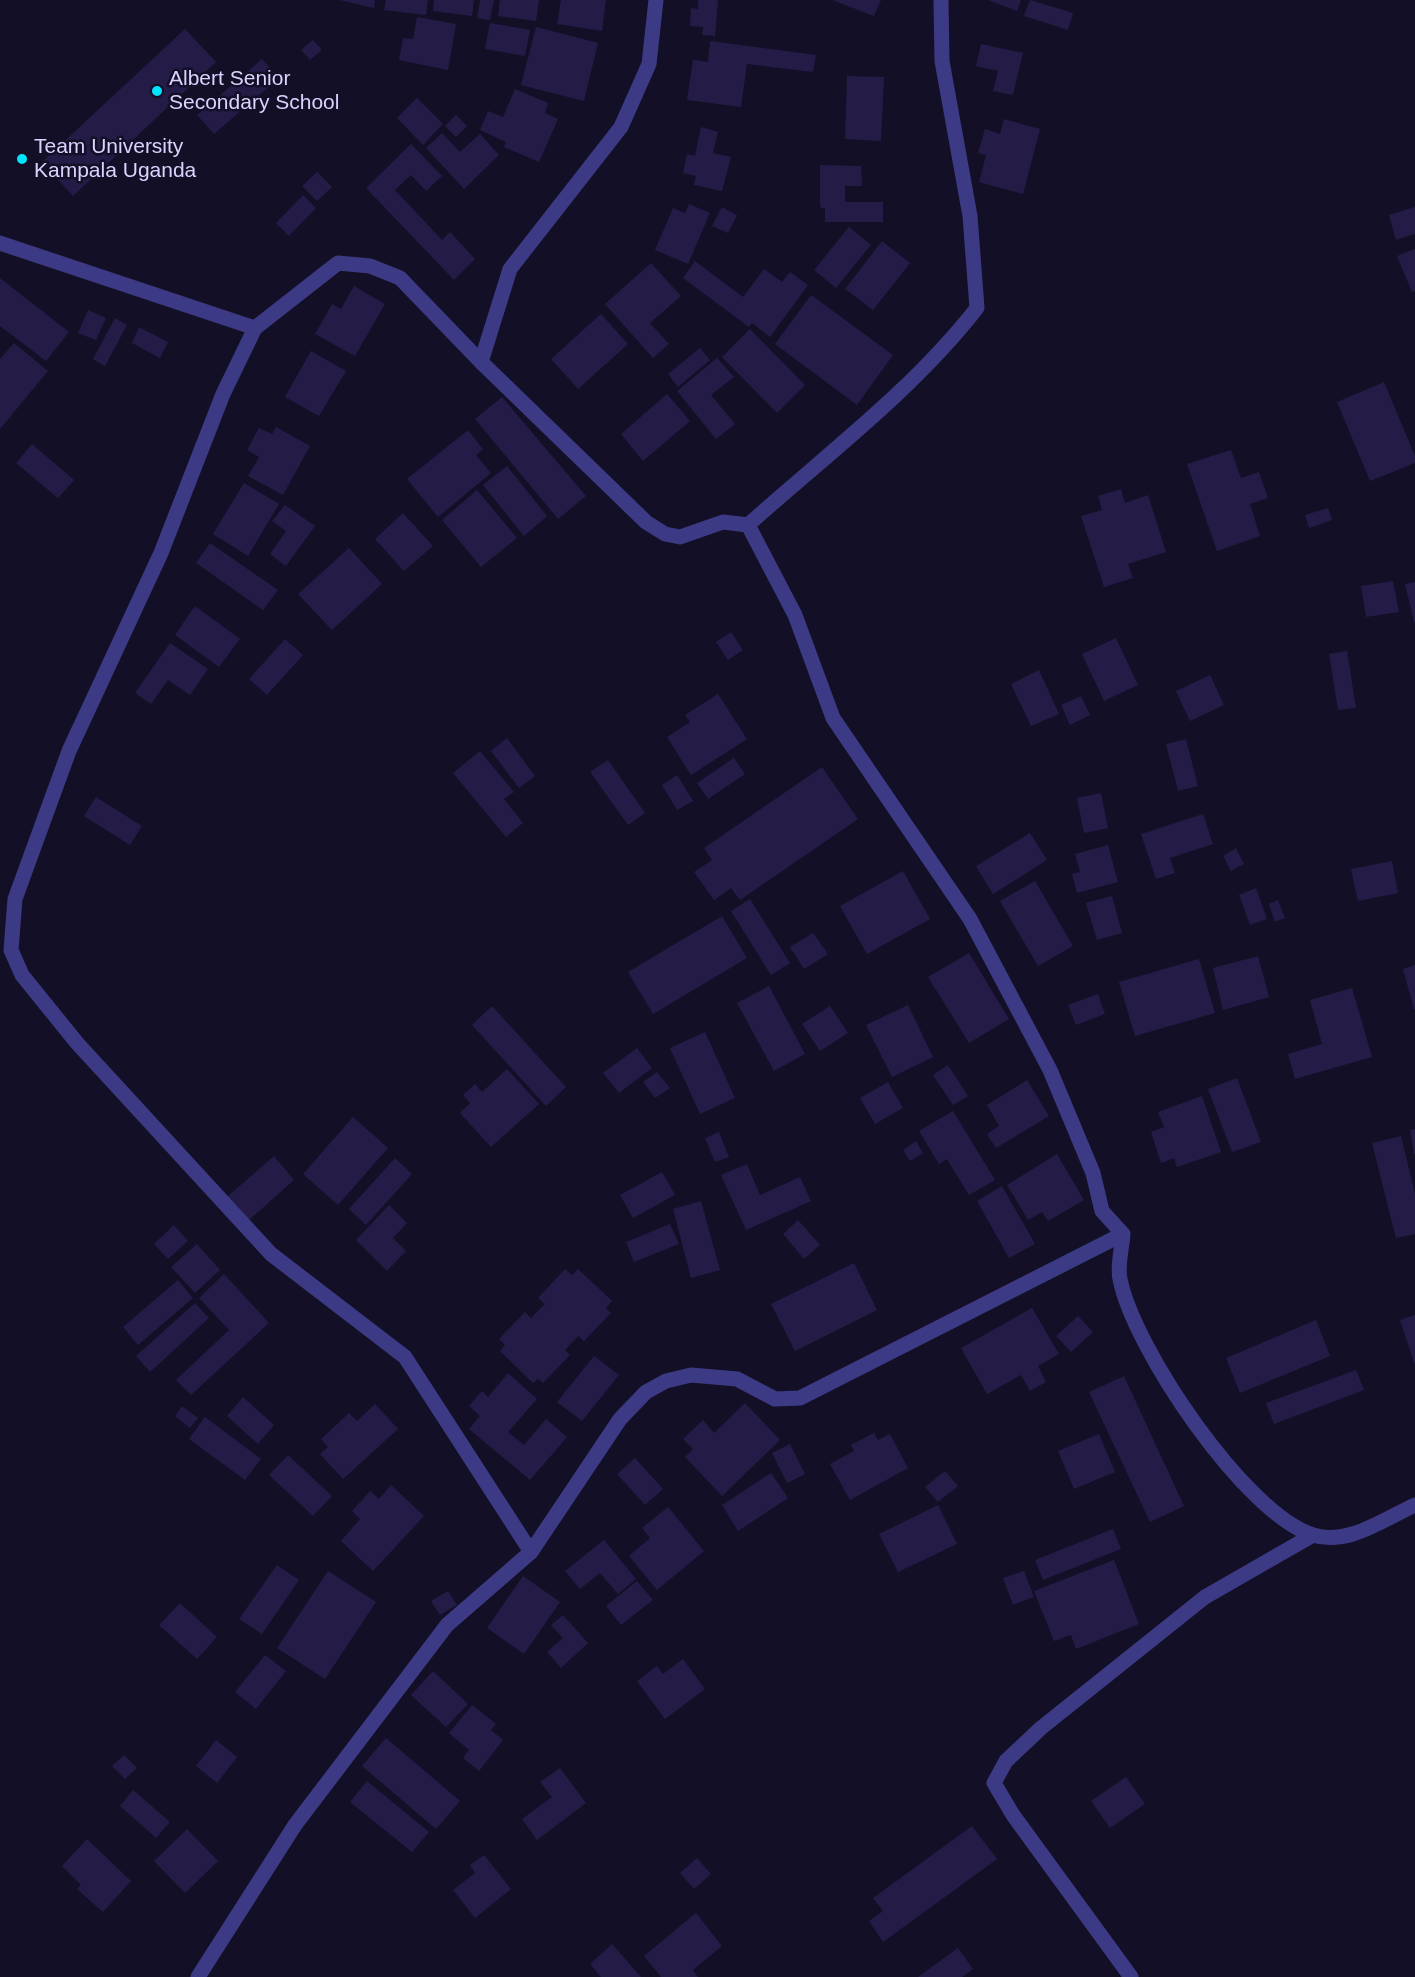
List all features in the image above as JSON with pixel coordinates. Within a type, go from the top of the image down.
[{"type":"street","points":[[481,362],[510,269],[621,127],[649,64],[656,0]]},
{"type":"street","points":[[531,1552],[405,1357],[271,1254],[77,1043],[22,975],[11,950],[15,898],[69,751],[161,553],[223,394],[255,327],[338,263],[370,266],[400,278],[481,362],[646,522],[665,534],[680,537],[723,522],[748,525],[894,398],[954,338],[977,308],[970,216],[942,61],[941,0]]},
{"type":"street","points":[[0,243],[255,327]]},
{"type":"street","points":[[748,525],[795,615],[833,718],[970,920],[1050,1070],[1093,1173],[1102,1211],[1124,1234]]},
{"type":"street","points":[[198,1977],[295,1825],[447,1625],[531,1552],[620,1419],[646,1392],[666,1381],[691,1375],[737,1379],[775,1399],[800,1398],[1124,1234]]},
{"type":"street","points":[[1124,1234],[1119,1278],[1141,1340],[1211,1447],[1271,1510],[1313,1535],[1343,1538],[1415,1505]]},
{"type":"street","points":[[1131,1977],[1013,1815],[994,1783],[1006,1761],[1041,1728],[1205,1597],[1313,1535]]},
{"type":"building","points":[[340,0],[375,0],[374,8]]},
{"type":"building","points":[[386,0],[428,0],[426,15],[384,10]]},
{"type":"building","points":[[434,0],[474,0],[472,16],[433,11]]},
{"type":"building","points":[[480,0],[494,0],[490,20],[477,18]]},
{"type":"building","points":[[500,0],[539,0],[536,21],[498,16]]},
{"type":"building","points":[[561,0],[606,0],[602,31],[557,24]]},
{"type":"building","points":[[698,0],[718,0],[715,36],[702,35],[703,27],[690,26],[691,8],[698,9]]},
{"type":"building","points":[[832,0],[881,0],[874,16]]},
{"type":"building","points":[[988,0],[1021,0],[1017,11]]},
{"type":"building","points":[[1030,0],[1073,13],[1068,30],[1024,16]]},
{"type":"building","points":[[417,17],[456,24],[448,70],[399,60],[403,38],[413,39]]},
{"type":"building","points":[[490,23],[530,30],[525,56],[485,49]]},
{"type":"building","points":[[536,27],[598,43],[584,101],[521,85]]},
{"type":"building","points":[[185,29],[216,62],[73,196],[42,162]]},
{"type":"building","points":[[313,40],[322,50],[310,60],[301,50]]},
{"type":"building","points":[[710,41],[816,55],[813,72],[747,64],[741,107],[687,100],[693,60],[708,62]]},
{"type":"building","points":[[981,44],[1023,53],[1013,95],[993,91],[998,71],[976,66]]},
{"type":"building","points":[[262,59],[279,78],[214,134],[197,115]]},
{"type":"building","points":[[847,76],[884,77],[881,141],[845,139]]},
{"type":"building","points":[[515,89],[548,103],[545,113],[558,119],[539,162],[504,147],[506,142],[480,130],[488,111],[503,117]]},
{"type":"building","points":[[417,98],[443,124],[423,145],[397,118]]},
{"type":"building","points":[[456,115],[467,126],[456,137],[445,126]]},
{"type":"building","points":[[1004,119],[1040,129],[1023,194],[979,182],[986,155],[978,153],[985,129],[1000,134]]},
{"type":"building","points":[[701,127],[718,132],[713,153],[731,157],[722,191],[694,185],[696,176],[683,173],[687,154],[695,156]]},
{"type":"building","points":[[442,133],[460,152],[480,134],[499,155],[464,189],[426,148]]},
{"type":"building","points":[[411,144],[442,176],[426,191],[411,175],[395,190],[442,240],[450,232],[475,259],[454,280],[366,188]]},
{"type":"building","points":[[820,165],[861,166],[862,186],[845,186],[845,202],[883,202],[883,222],[825,222],[825,208],[821,208],[820,204]]},
{"type":"building","points":[[317,172],[332,187],[317,201],[302,186]]},
{"type":"building","points":[[303,195],[316,208],[289,236],[276,223]]},
{"type":"building","points":[[689,204],[710,213],[688,264],[655,250],[673,208],[685,213]]},
{"type":"building","points":[[722,207],[737,215],[728,233],[712,226]]},
{"type":"building","points":[[1415,207],[1415,234],[1396,240],[1389,215]]},
{"type":"building","points":[[849,227],[871,245],[836,288],[814,270]]},
{"type":"building","points":[[882,241],[910,263],[873,310],[845,289]]},
{"type":"building","points":[[1415,249],[1415,291],[1412,292],[1397,256]]},
{"type":"building","points":[[695,261],[743,297],[764,269],[782,282],[790,272],[808,285],[770,337],[752,323],[749,327],[683,278]]},
{"type":"building","points":[[651,263],[681,296],[650,323],[669,344],[653,358],[605,304]]},
{"type":"building","points":[[0,278],[69,332],[46,361],[0,326]]},
{"type":"building","points":[[354,286],[385,304],[355,356],[315,334],[332,304],[341,309]]},
{"type":"building","points":[[811,295],[893,355],[857,405],[775,344]]},
{"type":"building","points":[[88,310],[106,318],[96,340],[78,333]]},
{"type":"building","points":[[601,314],[628,344],[578,389],[551,359]]},
{"type":"building","points":[[115,318],[127,325],[105,366],[93,359]]},
{"type":"building","points":[[139,327],[168,342],[160,358],[132,343]]},
{"type":"building","points":[[750,329],[805,385],[777,413],[722,357]]},
{"type":"building","points":[[14,343],[48,371],[0,429],[0,359]]},
{"type":"building","points":[[700,348],[710,360],[678,387],[668,374]]},
{"type":"building","points":[[311,351],[346,371],[319,416],[285,397]]},
{"type":"building","points":[[717,358],[734,377],[711,395],[735,424],[716,439],[677,391]]},
{"type":"building","points":[[1384,382],[1415,456],[1415,463],[1370,481],[1337,402]]},
{"type":"building","points":[[667,394],[690,421],[643,461],[621,434]]},
{"type":"building","points":[[502,397],[586,496],[558,519],[475,419]]},
{"type":"building","points":[[276,427],[310,446],[283,495],[248,476],[259,457],[247,450],[259,428],[272,434]]},
{"type":"building","points":[[468,430],[483,449],[476,455],[491,473],[438,517],[407,479]]},
{"type":"building","points":[[32,444],[74,480],[58,498],[16,463]]},
{"type":"building","points":[[1231,450],[1241,478],[1259,472],[1268,498],[1250,504],[1260,536],[1217,551],[1187,464]]},
{"type":"building","points":[[507,466],[547,516],[524,536],[483,485]]},
{"type":"building","points":[[244,483],[279,504],[248,556],[213,534]]},
{"type":"building","points":[[1121,489],[1125,503],[1148,495],[1166,552],[1128,564],[1133,578],[1104,587],[1081,516],[1102,510],[1098,496]]},
{"type":"building","points":[[477,490],[517,538],[481,567],[442,520]]},
{"type":"building","points":[[285,505],[315,526],[286,566],[270,554],[286,531],[272,521]]},
{"type":"building","points":[[1328,508],[1332,520],[1309,528],[1305,515]]},
{"type":"building","points":[[403,513],[433,546],[404,571],[375,539]]},
{"type":"building","points":[[210,543],[278,590],[263,610],[196,563]]},
{"type":"building","points":[[349,548],[382,584],[332,630],[298,594]]},
{"type":"building","points":[[1393,581],[1399,612],[1366,617],[1361,586]]},
{"type":"building","points":[[1415,582],[1415,622],[1414,622],[1405,584]]},
{"type":"building","points":[[195,606],[240,639],[219,667],[175,635]]},
{"type":"building","points":[[731,632],[743,650],[728,660],[716,642]]},
{"type":"building","points":[[1116,638],[1138,685],[1104,701],[1082,654]]},
{"type":"building","points":[[285,639],[303,655],[267,695],[249,679]]},
{"type":"building","points":[[170,643],[208,669],[190,695],[168,680],[151,704],[135,693]]},
{"type":"building","points":[[1347,651],[1356,708],[1338,710],[1329,654]]},
{"type":"building","points":[[1039,670],[1059,714],[1031,726],[1011,684]]},
{"type":"building","points":[[1210,675],[1224,705],[1190,721],[1176,691]]},
{"type":"building","points":[[718,694],[747,739],[691,775],[667,737],[690,722],[685,715]]},
{"type":"building","points":[[1081,696],[1090,715],[1070,725],[1061,705]]},
{"type":"building","points":[[507,738],[535,776],[519,788],[491,751]]},
{"type":"building","points":[[1186,739],[1198,786],[1178,791],[1166,744]]},
{"type":"building","points":[[480,751],[514,792],[504,799],[523,823],[506,837],[453,773]]},
{"type":"building","points":[[734,758],[745,774],[708,799],[697,783]]},
{"type":"building","points":[[608,760],[645,813],[628,825],[590,772]]},
{"type":"building","points":[[822,767],[858,819],[740,900],[731,888],[714,900],[694,872],[712,860],[704,848]]},
{"type":"building","points":[[677,775],[693,801],[677,810],[662,785]]},
{"type":"building","points":[[1101,793],[1108,828],[1084,833],[1077,798]]},
{"type":"building","points":[[96,797],[142,826],[130,845],[84,816]]},
{"type":"building","points":[[1203,814],[1213,844],[1170,858],[1175,873],[1156,879],[1141,834]]},
{"type":"building","points":[[1030,833],[1047,860],[993,894],[976,866]]},
{"type":"building","points":[[1108,845],[1118,882],[1077,893],[1072,874],[1080,872],[1075,854]]},
{"type":"building","points":[[1236,848],[1244,864],[1231,871],[1223,856]]},
{"type":"building","points":[[1392,861],[1398,893],[1358,901],[1351,869]]},
{"type":"building","points":[[903,871],[930,919],[867,954],[840,906]]},
{"type":"building","points":[[1035,881],[1073,946],[1038,966],[1000,901]]},
{"type":"building","points":[[1256,888],[1267,919],[1250,925],[1239,895]]},
{"type":"building","points":[[1112,896],[1122,933],[1097,940],[1086,903]]},
{"type":"building","points":[[750,899],[790,963],[771,975],[731,911]]},
{"type":"building","points":[[1278,900],[1285,918],[1275,922],[1269,904]]},
{"type":"building","points":[[722,916],[747,958],[653,1014],[628,972]]},
{"type":"building","points":[[813,933],[828,954],[804,969],[790,947]]},
{"type":"building","points":[[969,953],[1009,1019],[969,1043],[928,977]]},
{"type":"building","points":[[1258,956],[1269,997],[1223,1010],[1213,968]]},
{"type":"building","points":[[1199,959],[1215,1013],[1135,1036],[1119,982]]},
{"type":"building","points":[[1415,965],[1415,1009],[1414,1009],[1403,969]]},
{"type":"building","points":[[769,986],[805,1054],[774,1071],[737,1003]]},
{"type":"building","points":[[1352,988],[1372,1057],[1295,1079],[1288,1054],[1322,1044],[1310,1000]]},
{"type":"building","points":[[1098,994],[1105,1014],[1076,1025],[1068,1005]]},
{"type":"building","points":[[908,1005],[933,1057],[892,1077],[866,1025]]},
{"type":"building","points":[[492,1006],[566,1087],[546,1106],[472,1025]]},
{"type":"building","points":[[830,1006],[848,1033],[820,1051],[802,1024]]},
{"type":"building","points":[[705,1032],[735,1098],[700,1114],[670,1048]]},
{"type":"building","points":[[637,1048],[652,1068],[619,1093],[603,1073]]},
{"type":"building","points":[[948,1065],[968,1096],[953,1105],[933,1075]]},
{"type":"building","points":[[507,1069],[539,1104],[491,1147],[460,1113],[470,1103],[463,1095],[475,1084],[482,1092]]},
{"type":"building","points":[[657,1072],[670,1088],[655,1098],[643,1082]]},
{"type":"building","points":[[1237,1078],[1261,1142],[1232,1152],[1208,1089]]},
{"type":"building","points":[[1027,1080],[1049,1116],[996,1148],[987,1134],[999,1126],[987,1105]]},
{"type":"building","points":[[888,1082],[903,1108],[875,1124],[860,1098]]},
{"type":"building","points":[[1202,1096],[1221,1152],[1177,1167],[1174,1158],[1161,1163],[1151,1132],[1164,1127],[1158,1112]]},
{"type":"building","points":[[953,1111],[995,1180],[969,1195],[947,1159],[939,1164],[919,1131]]},
{"type":"building","points":[[353,1117],[388,1148],[338,1205],[303,1174]]},
{"type":"building","points":[[1415,1129],[1415,1154],[1414,1154],[1410,1130]]},
{"type":"building","points":[[719,1132],[729,1157],[715,1162],[705,1138]]},
{"type":"building","points":[[1401,1136],[1415,1194],[1415,1234],[1396,1238],[1372,1143]]},
{"type":"building","points":[[916,1141],[923,1153],[910,1161],[903,1150]]},
{"type":"building","points":[[1057,1154],[1084,1200],[1048,1221],[1042,1212],[1028,1220],[1007,1185]]},
{"type":"building","points":[[274,1156],[294,1180],[249,1220],[228,1196]]},
{"type":"building","points":[[395,1158],[412,1174],[366,1225],[349,1209]]},
{"type":"building","points":[[747,1164],[760,1195],[800,1177],[811,1201],[746,1230],[721,1175]]},
{"type":"building","points":[[662,1172],[675,1195],[633,1218],[620,1195]]},
{"type":"building","points":[[1002,1186],[1035,1244],[1009,1258],[977,1201]]},
{"type":"building","points":[[701,1201],[720,1270],[691,1278],[673,1209]]},
{"type":"building","points":[[389,1205],[407,1223],[393,1238],[406,1251],[387,1271],[356,1240]]},
{"type":"building","points":[[798,1220],[820,1245],[804,1259],[783,1234]]},
{"type":"building","points":[[670,1224],[679,1244],[634,1262],[626,1242]]},
{"type":"building","points":[[174,1225],[188,1241],[168,1259],[154,1244]]},
{"type":"building","points":[[197,1244],[220,1270],[195,1293],[171,1267]]},
{"type":"building","points":[[854,1263],[877,1310],[795,1351],[771,1304]]},
{"type":"building","points":[[565,1269],[572,1275],[578,1269],[612,1301],[606,1308],[611,1313],[584,1341],[578,1336],[565,1350],[570,1355],[543,1383],[538,1379],[533,1383],[500,1351],[505,1345],[499,1339],[525,1312],[531,1318],[545,1304],[538,1298]]},
{"type":"building","points":[[224,1274],[269,1323],[191,1395],[176,1380],[229,1330],[199,1298]]},
{"type":"building","points":[[178,1280],[193,1298],[138,1345],[123,1327]]},
{"type":"building","points":[[195,1303],[209,1318],[150,1372],[136,1356]]},
{"type":"building","points":[[1032,1308],[1059,1354],[1038,1366],[1046,1382],[1030,1391],[1021,1375],[987,1394],[961,1348]]},
{"type":"building","points":[[1415,1315],[1415,1365],[1400,1320]]},
{"type":"building","points":[[1078,1316],[1093,1332],[1071,1352],[1056,1336]]},
{"type":"building","points":[[1316,1320],[1330,1356],[1240,1393],[1226,1358]]},
{"type":"building","points":[[594,1356],[619,1375],[582,1421],[557,1402]]},
{"type":"building","points":[[1356,1370],[1364,1390],[1274,1424],[1266,1403]]},
{"type":"building","points":[[508,1373],[537,1399],[508,1432],[524,1445],[546,1419],[567,1437],[530,1480],[469,1429],[480,1416],[469,1406],[482,1391],[488,1397]]},
{"type":"building","points":[[1124,1376],[1184,1506],[1150,1522],[1089,1392]]},
{"type":"building","points":[[243,1397],[274,1425],[258,1444],[227,1416]]},
{"type":"building","points":[[745,1403],[780,1440],[722,1496],[685,1457],[693,1449],[683,1439],[703,1420],[714,1433]]},
{"type":"building","points":[[375,1404],[398,1429],[343,1479],[320,1454],[328,1447],[321,1439],[349,1413],[357,1421]]},
{"type":"building","points":[[182,1406],[198,1418],[190,1428],[175,1416]]},
{"type":"building","points":[[205,1417],[261,1459],[245,1480],[189,1439]]},
{"type":"building","points":[[874,1433],[878,1440],[890,1434],[908,1468],[850,1500],[830,1464],[854,1451],[851,1445]]},
{"type":"building","points":[[1099,1434],[1115,1472],[1074,1489],[1058,1451]]},
{"type":"building","points":[[790,1444],[805,1474],[787,1483],[772,1453]]},
{"type":"building","points":[[288,1455],[332,1496],[313,1516],[269,1475]]},
{"type":"building","points":[[635,1458],[663,1489],[645,1505],[617,1474]]},
{"type":"building","points":[[945,1471],[958,1486],[938,1502],[925,1487]]},
{"type":"building","points":[[771,1473],[788,1498],[738,1531],[722,1505]]},
{"type":"building","points":[[391,1485],[424,1516],[373,1571],[341,1541],[360,1519],[352,1511],[370,1491],[379,1499]]},
{"type":"building","points":[[938,1505],[957,1544],[898,1572],[879,1534]]},
{"type":"building","points":[[668,1507],[704,1551],[657,1590],[629,1556],[650,1538],[642,1528]]},
{"type":"building","points":[[1113,1529],[1121,1549],[1043,1580],[1035,1560]]},
{"type":"building","points":[[604,1540],[636,1579],[618,1594],[600,1573],[580,1589],[565,1571]]},
{"type":"building","points":[[1114,1560],[1139,1624],[1076,1649],[1071,1635],[1054,1641],[1034,1591]]},
{"type":"building","points":[[277,1565],[299,1580],[262,1634],[239,1619]]},
{"type":"building","points":[[328,1571],[376,1602],[325,1679],[277,1648]]},
{"type":"building","points":[[1024,1571],[1034,1597],[1013,1605],[1003,1578]]},
{"type":"building","points":[[523,1576],[560,1602],[524,1654],[487,1628]]},
{"type":"building","points":[[637,1581],[653,1600],[621,1625],[606,1606]]},
{"type":"building","points":[[448,1591],[457,1605],[440,1615],[431,1601]]},
{"type":"building","points":[[180,1603],[217,1637],[197,1659],[159,1625]]},
{"type":"building","points":[[563,1615],[588,1643],[561,1668],[547,1652],[563,1638],[551,1625]]},
{"type":"building","points":[[265,1655],[286,1671],[256,1709],[235,1692]]},
{"type":"building","points":[[683,1659],[705,1689],[665,1719],[637,1681],[657,1666],[663,1674]]},
{"type":"building","points":[[433,1671],[468,1704],[446,1727],[411,1695]]},
{"type":"building","points":[[472,1705],[496,1724],[491,1730],[503,1740],[479,1771],[463,1758],[469,1750],[449,1733]]},
{"type":"building","points":[[386,1738],[460,1801],[436,1829],[362,1766]]},
{"type":"building","points":[[216,1740],[237,1757],[217,1783],[196,1766]]},
{"type":"building","points":[[124,1755],[137,1768],[125,1779],[112,1766]]},
{"type":"building","points":[[560,1768],[586,1803],[537,1840],[522,1819],[552,1797],[540,1782]]},
{"type":"building","points":[[1126,1777],[1145,1804],[1110,1828],[1091,1801]]},
{"type":"building","points":[[367,1781],[429,1832],[412,1852],[350,1802]]},
{"type":"building","points":[[133,1790],[170,1822],[156,1838],[120,1806]]},
{"type":"building","points":[[972,1826],[997,1859],[883,1942],[869,1921],[883,1911],[873,1898]]},
{"type":"building","points":[[187,1829],[218,1861],[185,1893],[154,1861]]},
{"type":"building","points":[[87,1839],[131,1881],[103,1912],[77,1889],[81,1885],[62,1866]]},
{"type":"building","points":[[484,1855],[511,1889],[475,1918],[453,1890],[475,1873],[470,1865]]},
{"type":"building","points":[[697,1858],[711,1874],[694,1889],[680,1873]]},
{"type":"building","points":[[696,1913],[722,1946],[693,1970],[698,1977],[661,1977],[644,1956]]},
{"type":"building","points":[[612,1944],[641,1977],[601,1977],[590,1964]]},
{"type":"building","points":[[958,1948],[973,1969],[962,1977],[918,1977]]},
{"type":"place","name":"Albert Senior Secondary School","points":[[157,91]]},
{"type":"place","name":"Team University Kampala Uganda","points":[[22,159]]}]
